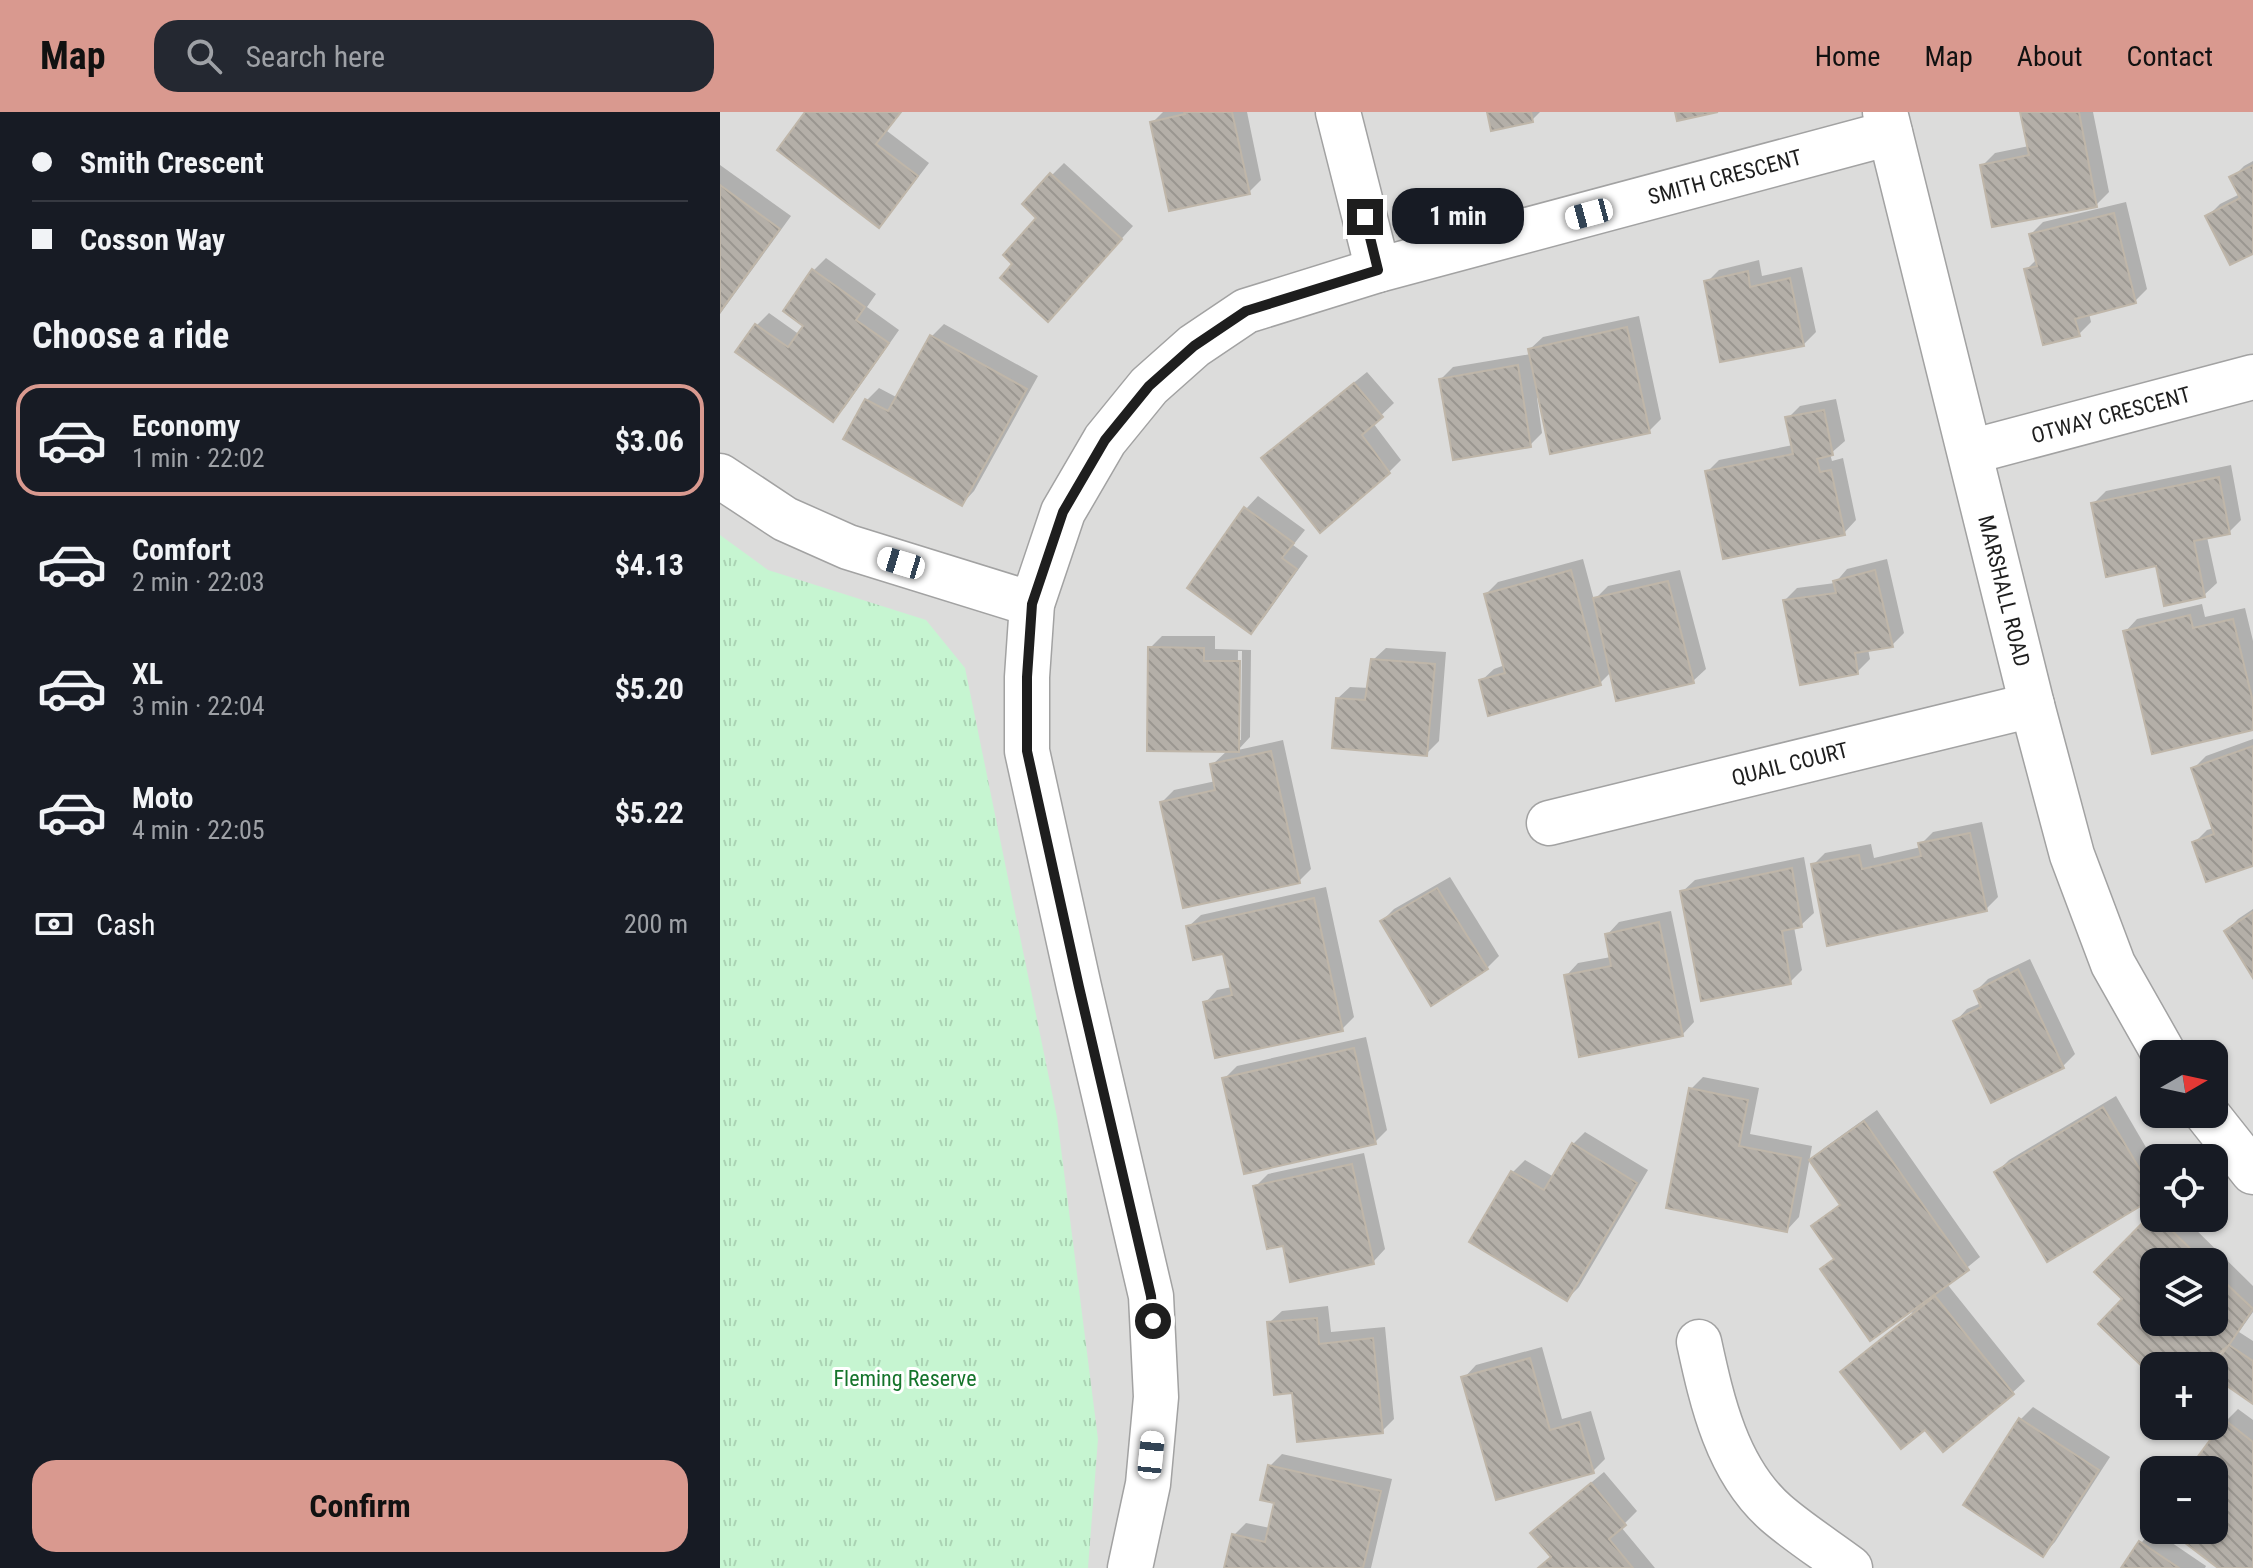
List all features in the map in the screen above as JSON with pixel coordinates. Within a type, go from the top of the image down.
[{"type":"street","points":[[1338,112],[1378,270]]},
{"type":"street","name":"SMITH CRESCENT","points":[[1130,1568],[1148,1484],[1156,1397],[1151,1296],[1027,751],[1027,677],[1032,604],[1063,512],[1105,440],[1149,386],[1194,346],[1246,311],[1888,123]]},
{"type":"street","name":"MARSHALL ROAD","points":[[1888,123],[2072,855],[2113,964],[2156,1040]]},
{"type":"street","name":"OTWAY CRESCENT","points":[[1970,452],[2253,377]]},
{"type":"street","points":[[720,476],[785,519],[848,547],[1032,604]]},
{"type":"street","name":"QUAIL COURT","points":[[1549,823],[2032,705]]},
{"type":"street","points":[[2218,1128],[2253,1172]]},
{"type":"street","points":[[1699,1342],[1713,1405],[1740,1467],[1775,1512],[1850,1568]]},
{"type":"shaded area","points":[[720,112],[2253,112],[2253,1568],[720,1568]]},
{"type":"green space","name":"Fleming Reserve","points":[[720,535],[768,570],[926,620],[965,668],[1057,1117],[1098,1439],[1088,1568],[720,1568]]},
{"type":"building","points":[[805,112],[901,112],[876,144],[918,176],[879,228],[777,150]]},
{"type":"building","points":[[1184,112],[1232,112],[1250,194],[1169,211],[1150,122]]},
{"type":"building","points":[[1487,112],[1531,112],[1533,122],[1491,131]]},
{"type":"building","points":[[1675,112],[1718,112],[1677,121]]},
{"type":"building","points":[[2020,112],[2079,112],[2097,207],[1992,227],[1980,165],[2029,155]]},
{"type":"building","points":[[2253,165],[2253,254],[2230,265],[2205,216],[2240,198],[2229,177]]},
{"type":"building","points":[[1050,173],[1122,239],[1048,322],[1000,278],[1012,264],[1003,255],[1036,218],[1022,204]]},
{"type":"building","points":[[720,185],[780,229],[720,312]]},
{"type":"building","points":[[2114,213],[2136,303],[2075,319],[2080,336],[2043,345],[2024,269],[2037,266],[2029,234]]},
{"type":"building","points":[[812,269],[865,307],[856,320],[889,343],[833,422],[735,352],[755,324],[788,347],[803,326],[783,311]]},
{"type":"building","points":[[1748,271],[1750,287],[1790,278],[1804,346],[1720,362],[1704,281]]},
{"type":"building","points":[[1627,327],[1650,433],[1550,454],[1528,349]]},
{"type":"building","points":[[930,335],[1027,389],[962,506],[843,439],[865,399],[888,411]]},
{"type":"building","points":[[1518,365],[1531,447],[1453,460],[1439,379]]},
{"type":"building","points":[[1354,383],[1383,417],[1362,435],[1390,473],[1320,533],[1261,458]]},
{"type":"building","points":[[1824,410],[1833,455],[1817,459],[1820,472],[1831,470],[1845,535],[1723,559],[1705,471],[1793,454],[1785,417]]},
{"type":"building","points":[[2219,477],[2230,534],[2194,541],[2205,597],[2164,606],[2156,566],[2106,577],[2091,503]]},
{"type":"building","points":[[1244,507],[1294,543],[1282,558],[1297,569],[1251,634],[1187,588]]},
{"type":"building","points":[[1571,570],[1601,685],[1488,716],[1479,680],[1505,673],[1484,594]]},
{"type":"building","points":[[1875,570],[1893,647],[1855,653],[1858,674],[1800,685],[1783,600],[1836,593],[1833,581]]},
{"type":"building","points":[[1668,581],[1694,683],[1616,701],[1593,598]]},
{"type":"building","points":[[2190,615],[2193,628],[2233,619],[2253,702],[2253,730],[2152,754],[2123,631]]},
{"type":"building","points":[[1148,647],[1204,648],[1204,661],[1240,661],[1239,752],[1147,751]]},
{"type":"building","points":[[1371,659],[1435,664],[1427,756],[1332,748],[1336,698],[1365,700]]},
{"type":"building","points":[[2253,746],[2253,866],[2206,882],[2192,842],[2214,834],[2191,768]]},
{"type":"building","points":[[1271,751],[1300,883],[1183,908],[1160,802],[1215,790],[1210,764]]},
{"type":"building","points":[[1970,833],[1987,911],[1827,946],[1811,864],[1859,855],[1862,869],[1921,856],[1918,843]]},
{"type":"building","points":[[1792,868],[1802,927],[1782,931],[1791,984],[1701,1001],[1680,891]]},
{"type":"building","points":[[1437,888],[1488,969],[1431,1006],[1380,921]]},
{"type":"building","points":[[1314,898],[1343,1031],[1215,1058],[1203,1002],[1232,995],[1223,954],[1193,960],[1186,926]]},
{"type":"building","points":[[2253,912],[2253,978],[2224,931]]},
{"type":"building","points":[[1659,922],[1683,1036],[1579,1057],[1564,975],[1611,966],[1605,934]]},
{"type":"building","points":[[2018,969],[2064,1068],[1991,1103],[1953,1021],[1981,1007],[1974,991]]},
{"type":"building","points":[[1354,1048],[1376,1144],[1244,1174],[1222,1078]]},
{"type":"building","points":[[1689,1088],[1748,1100],[1739,1146],[1801,1158],[1787,1232],[1666,1208]]},
{"type":"building","points":[[2103,1107],[2140,1169],[2140,1206],[2047,1262],[1994,1172]]},
{"type":"building","points":[[1864,1121],[1969,1270],[1870,1341],[1820,1269],[1834,1259],[1811,1226],[1840,1205],[1809,1160]]},
{"type":"building","points":[[1572,1143],[1637,1183],[1567,1301],[1469,1242],[1511,1171],[1544,1190]]},
{"type":"building","points":[[1352,1164],[1374,1264],[1290,1282],[1283,1246],[1267,1249],[1253,1186]]},
{"type":"building","points":[[2140,1225],[2140,1232],[2173,1232],[2190,1248],[2140,1248],[2140,1336],[2228,1336],[2228,1285],[2253,1309],[2229,1345],[2221,1352],[2140,1352],[2140,1364],[2098,1324],[2122,1299],[2094,1272]]},
{"type":"building","points":[[1935,1296],[2014,1394],[1943,1452],[1925,1430],[1901,1449],[1840,1372]]},
{"type":"building","points":[[1317,1318],[1319,1344],[1373,1338],[1383,1433],[1297,1442],[1292,1393],[1274,1395],[1267,1322]]},
{"type":"building","points":[[2229,1345],[2253,1361],[2253,1404],[2228,1387],[2228,1352],[2224,1352]]},
{"type":"building","points":[[1530,1358],[1550,1430],[1579,1422],[1594,1473],[1496,1500],[1461,1377]]},
{"type":"building","points":[[2019,1418],[2099,1470],[2043,1557],[1963,1505]]},
{"type":"building","points":[[2228,1422],[2253,1442],[2253,1568],[2218,1568],[2186,1544],[2228,1544],[2228,1456],[2198,1456],[2210,1440],[2228,1440]]},
{"type":"building","points":[[1268,1465],[1381,1491],[1363,1568],[1224,1568],[1232,1534],[1265,1542],[1274,1503],[1260,1500]]},
{"type":"building","points":[[1591,1483],[1626,1525],[1609,1539],[1633,1568],[1538,1568],[1551,1557],[1530,1533]]},
{"type":"building","points":[[2139,1541],[2179,1568],[2121,1568]]},
{"type":"route","points":[[1153,1321],[1151,1296],[1027,751],[1027,677],[1032,604],[1063,512],[1105,440],[1149,386],[1194,346],[1246,311],[1378,270],[1365,217]]}]
